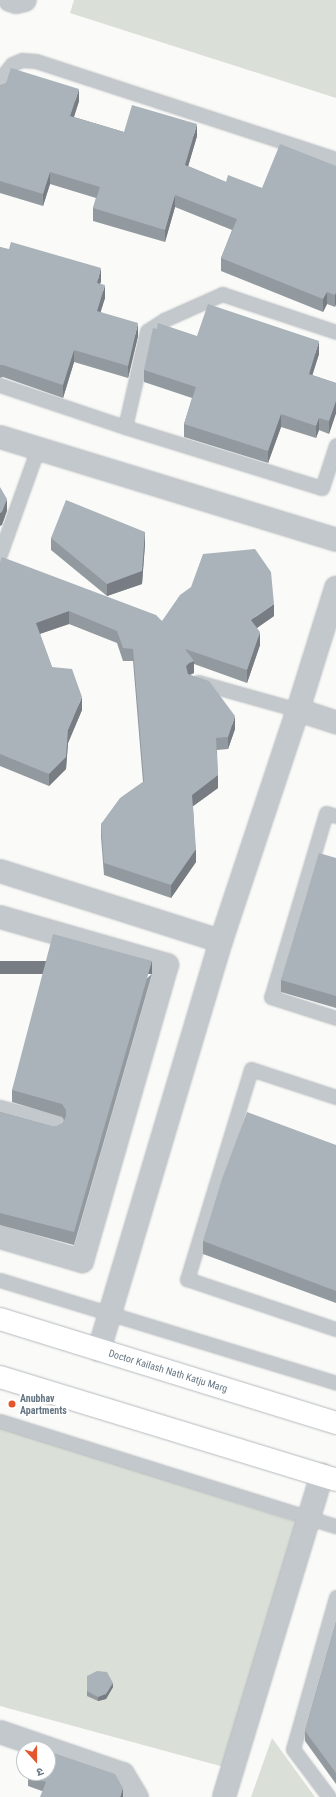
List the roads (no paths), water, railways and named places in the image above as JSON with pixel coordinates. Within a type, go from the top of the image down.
[{"type":"main road","name":"Doctor Kailash Nath Katju Marg","points":[[0,1318],[336,1424]]},
{"type":"main road","points":[[0,1377],[329,1478]]},
{"type":"street","points":[[10,0],[16,2],[25,0]]},
{"type":"street","points":[[0,437],[336,540]]},
{"type":"street","points":[[99,1350],[221,941],[298,710],[336,588]]},
{"type":"street","points":[[298,710],[336,722]]},
{"type":"street","points":[[0,871],[221,941]]},
{"type":"street","points":[[0,917],[167,965],[82,1261],[0,1237]]},
{"type":"street","points":[[0,1112],[54,1126]]},
{"type":"street","points":[[224,1797],[309,1518],[329,1478]]},
{"type":"street","points":[[0,1732],[123,1774],[134,1795]]},
{"type":"lane","points":[[0,90],[4,74],[12,64],[22,60],[36,61],[336,159]]},
{"type":"lane","points":[[125,427],[147,331],[164,320],[222,294],[336,332]]},
{"type":"lane","points":[[0,385],[125,427],[322,488],[336,445]]},
{"type":"lane","points":[[0,554],[38,448]]},
{"type":"lane","points":[[194,681],[298,710]]},
{"type":"lane","points":[[336,816],[326,813],[271,997],[336,1018]]},
{"type":"lane","points":[[336,1097],[251,1069],[187,1279],[336,1328]]},
{"type":"lane","points":[[0,1280],[111,1312],[336,1383]]},
{"type":"lane","points":[[0,1421],[336,1526]]},
{"type":"lane","points":[[329,1797],[293,1749],[336,1598]]},
{"type":"place","name":"Anubhav Apartments","points":[[12,1404]]}]
